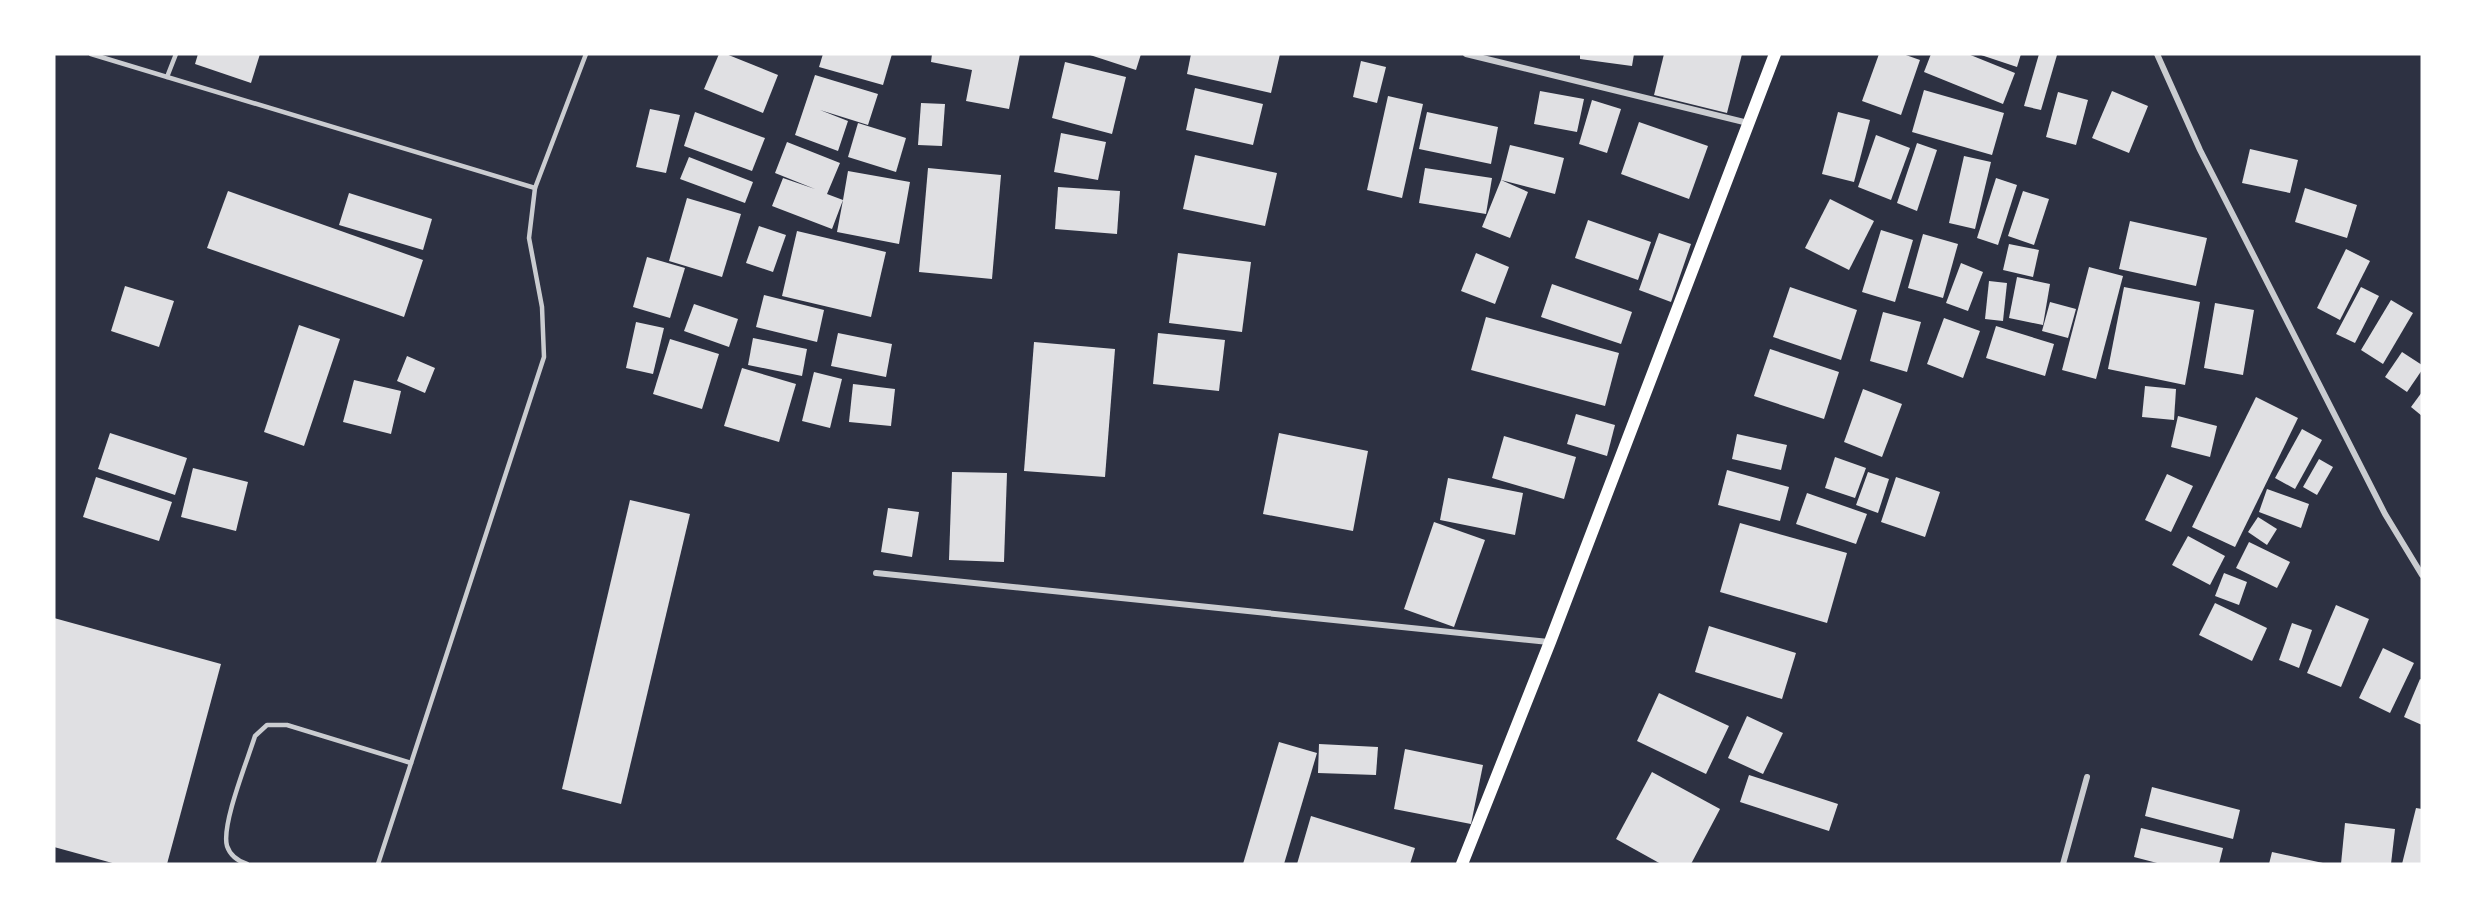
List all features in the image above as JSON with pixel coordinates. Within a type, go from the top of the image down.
[{"type":"main road","points":[[1462,864],[1550,642],[1775,54]]},
{"type":"street","points":[[1466,54],[1748,123]]},
{"type":"street","points":[[2157,54],[2200,150],[2385,514],[2422,575]]},
{"type":"street","points":[[876,573],[1550,642]]},
{"type":"street","points":[[2063,864],[2087,777]]},
{"type":"lane","points":[[91,54],[535,188]]},
{"type":"lane","points":[[168,77],[176,54]]},
{"type":"lane","points":[[378,864],[544,357],[542,307],[529,238],[535,188],[586,54]]},
{"type":"lane","points":[[247,864],[238,861],[228,846],[226,827],[255,736],[267,725],[287,725],[411,763]]},
{"type":"building","points":[[198,54],[260,54],[251,83],[195,64]]},
{"type":"building","points":[[719,54],[726,54],[778,75],[763,113],[704,89]]},
{"type":"building","points":[[823,54],[892,54],[883,85],[819,67]]},
{"type":"building","points":[[932,54],[1020,54],[1009,109],[966,101],[972,70],[931,62]]},
{"type":"building","points":[[1087,54],[1141,54],[1136,70]]},
{"type":"building","points":[[1191,54],[1280,54],[1271,93],[1187,74]]},
{"type":"building","points":[[1580,54],[1634,54],[1632,66],[1580,59]]},
{"type":"building","points":[[1664,54],[1742,54],[1727,113],[1654,95]]},
{"type":"building","points":[[1879,54],[1903,54],[1920,60],[1901,115],[1862,101]]},
{"type":"building","points":[[1931,54],[1968,54],[2015,73],[2003,104],[1924,72]]},
{"type":"building","points":[[1978,54],[2021,54],[2017,67]]},
{"type":"building","points":[[2039,54],[2057,55],[2041,110],[2024,106]]},
{"type":"building","points":[[1361,61],[1386,67],[1377,103],[1353,97]]},
{"type":"building","points":[[1065,62],[1126,77],[1112,134],[1052,118]]},
{"type":"building","points":[[815,75],[878,94],[868,125],[820,110],[848,121],[838,151],[795,135]]},
{"type":"building","points":[[1195,88],[1263,104],[1253,145],[1186,130]]},
{"type":"building","points":[[1924,90],[2004,113],[1992,155],[1912,132]]},
{"type":"building","points":[[1540,91],[1584,99],[1577,132],[1534,124]]},
{"type":"building","points":[[2112,91],[2148,106],[2129,153],[2092,138]]},
{"type":"building","points":[[2058,92],[2088,100],[2076,145],[2046,137]]},
{"type":"building","points":[[1388,96],[1423,104],[1402,198],[1367,190]]},
{"type":"building","points":[[1592,100],[1621,109],[1607,153],[1579,144]]},
{"type":"building","points":[[921,103],[945,104],[942,146],[918,145]]},
{"type":"building","points":[[650,109],[680,115],[666,173],[636,167]]},
{"type":"building","points":[[695,112],[765,138],[752,171],[684,146]]},
{"type":"building","points":[[1427,112],[1498,127],[1491,164],[1419,149]]},
{"type":"building","points":[[1838,112],[1870,120],[1854,182],[1822,174]]},
{"type":"building","points":[[1639,122],[1708,146],[1689,199],[1621,174]]},
{"type":"building","points":[[858,123],[906,138],[896,172],[848,157]]},
{"type":"building","points":[[1061,133],[1106,142],[1098,180],[1054,172]]},
{"type":"building","points":[[1876,135],[1910,148],[1891,200],[1858,187]]},
{"type":"building","points":[[787,142],[840,163],[827,194],[843,200],[832,229],[772,206],[783,178],[815,189],[775,173]]},
{"type":"building","points":[[1917,143],[1937,150],[1917,211],[1897,203]]},
{"type":"building","points":[[1510,145],[1564,158],[1555,194],[1501,180]]},
{"type":"building","points":[[2250,149],[2298,160],[2290,193],[2242,183]]},
{"type":"building","points":[[1195,155],[1277,173],[1265,226],[1183,209]]},
{"type":"building","points":[[1964,156],[1991,162],[1975,229],[1949,223]]},
{"type":"building","points":[[689,157],[753,182],[745,203],[680,179]]},
{"type":"building","points":[[928,168],[1001,175],[992,279],[919,272]]},
{"type":"building","points":[[1425,168],[1492,178],[1486,214],[1419,203]]},
{"type":"building","points":[[848,171],[910,182],[899,244],[837,232]]},
{"type":"building","points":[[1996,178],[2017,185],[1998,245],[1977,238]]},
{"type":"building","points":[[1501,180],[1528,192],[1510,238],[1482,227]]},
{"type":"building","points":[[1058,187],[1120,191],[1117,234],[1055,229]]},
{"type":"building","points":[[2305,188],[2357,205],[2347,238],[2295,222]]},
{"type":"building","points":[[228,191],[423,260],[404,317],[207,248]]},
{"type":"building","points":[[2023,191],[2049,199],[2034,245],[2008,236]]},
{"type":"building","points":[[349,193],[432,219],[423,250],[339,225]]},
{"type":"building","points":[[687,198],[741,214],[722,277],[669,261]]},
{"type":"building","points":[[1830,199],[1874,221],[1849,270],[1805,248]]},
{"type":"building","points":[[1588,220],[1651,242],[1638,280],[1575,258]]},
{"type":"building","points":[[2130,221],[2207,238],[2196,286],[2119,269]]},
{"type":"building","points":[[759,226],[786,235],[773,272],[746,263]]},
{"type":"building","points":[[1881,230],[1913,240],[1895,302],[1862,292]]},
{"type":"building","points":[[797,231],[886,252],[871,317],[782,296]]},
{"type":"building","points":[[1659,233],[1691,244],[1671,302],[1639,290]]},
{"type":"building","points":[[1923,234],[1958,244],[1943,298],[1908,288]]},
{"type":"building","points":[[2009,244],[2039,250],[2033,277],[2003,270]]},
{"type":"building","points":[[2346,249],[2370,261],[2340,320],[2317,308]]},
{"type":"building","points":[[1178,253],[1251,262],[1242,332],[1169,323]]},
{"type":"building","points":[[1476,253],[1509,267],[1495,304],[1461,291]]},
{"type":"building","points":[[647,257],[685,268],[670,318],[633,307]]},
{"type":"building","points":[[1961,263],[1983,272],[1968,311],[1946,303]]},
{"type":"building","points":[[2089,267],[2123,276],[2096,379],[2062,370]]},
{"type":"building","points":[[2017,277],[2050,284],[2043,325],[2009,318]]},
{"type":"building","points":[[1989,281],[2007,283],[2003,321],[1985,319]]},
{"type":"building","points":[[1552,284],[1632,312],[1621,344],[1541,317]]},
{"type":"building","points":[[125,286],[174,301],[159,347],[111,331]]},
{"type":"building","points":[[1790,287],[1857,310],[1841,360],[1773,337]]},
{"type":"building","points":[[2124,287],[2200,302],[2185,385],[2108,369]]},
{"type":"building","points":[[2361,287],[2379,296],[2355,343],[2336,334]]},
{"type":"building","points":[[764,295],[824,310],[817,342],[756,327]]},
{"type":"building","points":[[2391,300],[2413,313],[2383,364],[2361,350]]},
{"type":"building","points":[[2050,302],[2076,309],[2068,338],[2042,331]]},
{"type":"building","points":[[2215,303],[2254,310],[2243,375],[2204,368]]},
{"type":"building","points":[[694,304],[738,319],[729,347],[684,331]]},
{"type":"building","points":[[1883,312],[1921,322],[1907,372],[1870,361]]},
{"type":"building","points":[[1486,317],[1619,353],[1605,406],[1471,370]]},
{"type":"building","points":[[1944,318],[1980,331],[1963,378],[1927,364]]},
{"type":"building","points":[[636,322],[664,328],[653,374],[626,368]]},
{"type":"building","points":[[299,325],[340,339],[304,446],[264,432]]},
{"type":"building","points":[[1996,326],[2054,344],[2045,376],[1986,358]]},
{"type":"building","points":[[838,333],[892,344],[886,377],[831,366]]},
{"type":"building","points":[[1158,333],[1225,340],[1219,391],[1153,384]]},
{"type":"building","points":[[753,338],[807,349],[802,376],[748,365]]},
{"type":"building","points":[[670,339],[719,354],[702,409],[653,394]]},
{"type":"building","points":[[1034,342],[1115,349],[1105,477],[1024,471]]},
{"type":"building","points":[[1770,349],[1839,372],[1824,419],[1754,396]]},
{"type":"building","points":[[2402,352],[2422,365],[2422,370],[2407,392],[2385,377]]},
{"type":"building","points":[[407,356],[435,368],[425,393],[397,381]]},
{"type":"building","points":[[742,368],[796,384],[779,442],[724,426]]},
{"type":"building","points":[[814,372],[842,379],[830,428],[802,421]]},
{"type":"building","points":[[354,380],[401,391],[391,434],[343,422]]},
{"type":"building","points":[[853,384],[895,389],[891,426],[849,422]]},
{"type":"building","points":[[2145,386],[2176,389],[2174,420],[2142,417]]},
{"type":"building","points":[[1863,389],[1902,404],[1882,457],[1844,442]]},
{"type":"building","points":[[2422,392],[2422,416],[2411,407]]},
{"type":"building","points":[[2256,397],[2298,418],[2235,547],[2192,527]]},
{"type":"building","points":[[1576,414],[1615,425],[1607,456],[1567,444]]},
{"type":"building","points":[[2178,416],[2217,426],[2210,457],[2171,447]]},
{"type":"building","points":[[2302,429],[2322,440],[2295,489],[2275,478]]},
{"type":"building","points":[[110,433],[187,458],[175,495],[98,469]]},
{"type":"building","points":[[1279,433],[1368,451],[1353,531],[1263,514]]},
{"type":"building","points":[[1737,434],[1787,445],[1781,470],[1732,459]]},
{"type":"building","points":[[1504,436],[1576,457],[1564,499],[1492,478]]},
{"type":"building","points":[[1835,457],[1866,468],[1855,498],[1825,488]]},
{"type":"building","points":[[2319,459],[2333,467],[2317,495],[2303,487]]},
{"type":"building","points":[[193,468],[248,482],[236,531],[181,517]]},
{"type":"building","points":[[1727,470],[1789,487],[1780,521],[1718,505]]},
{"type":"building","points":[[952,472],[1007,473],[1004,562],[949,560]]},
{"type":"building","points":[[1868,472],[1889,479],[1878,513],[1856,505]]},
{"type":"building","points":[[2167,474],[2193,486],[2171,532],[2145,520]]},
{"type":"building","points":[[96,477],[172,502],[159,541],[83,517]]},
{"type":"building","points":[[1896,477],[1940,492],[1925,537],[1881,522]]},
{"type":"building","points":[[1448,478],[1523,493],[1515,535],[1440,520]]},
{"type":"building","points":[[2267,489],[2309,504],[2301,528],[2259,512]]},
{"type":"building","points":[[1807,493],[1867,514],[1856,544],[1796,524]]},
{"type":"building","points":[[630,500],[690,514],[621,804],[562,789]]},
{"type":"building","points":[[888,508],[919,512],[912,557],[881,552]]},
{"type":"building","points":[[2258,517],[2277,529],[2267,545],[2248,532]]},
{"type":"building","points":[[1434,522],[1485,540],[1454,627],[1404,609]]},
{"type":"building","points":[[1740,523],[1847,553],[1827,623],[1720,592]]},
{"type":"building","points":[[2188,536],[2225,556],[2210,585],[2172,565]]},
{"type":"building","points":[[2249,542],[2290,562],[2277,588],[2236,568]]},
{"type":"building","points":[[2224,573],[2247,582],[2239,605],[2215,596]]},
{"type":"building","points":[[2215,603],[2267,628],[2252,661],[2199,635]]},
{"type":"building","points":[[2336,605],[2369,619],[2341,687],[2307,673]]},
{"type":"building","points":[[54,618],[221,664],[167,864],[116,864],[54,847]]},
{"type":"building","points":[[2292,623],[2312,630],[2299,668],[2279,660]]},
{"type":"building","points":[[1709,626],[1796,653],[1782,699],[1695,672]]},
{"type":"building","points":[[2383,648],[2414,663],[2390,713],[2359,698]]},
{"type":"building","points":[[2420,679],[2422,680],[2422,725],[2404,717]]},
{"type":"building","points":[[1659,693],[1729,726],[1706,774],[1637,741]]},
{"type":"building","points":[[1747,716],[1783,733],[1763,774],[1728,758]]},
{"type":"building","points":[[1279,742],[1317,753],[1284,864],[1243,864]]},
{"type":"building","points":[[1319,744],[1378,747],[1376,775],[1318,773]]},
{"type":"building","points":[[1405,749],[1483,765],[1471,824],[1394,809]]},
{"type":"building","points":[[1652,772],[1720,809],[1691,864],[1661,864],[1616,839]]},
{"type":"building","points":[[1749,775],[1838,804],[1829,831],[1740,802]]},
{"type":"building","points":[[2152,787],[2240,810],[2233,839],[2145,816]]},
{"type":"building","points":[[2416,808],[2422,809],[2422,864],[2402,864]]},
{"type":"building","points":[[1311,816],[1415,848],[1410,864],[1297,864]]},
{"type":"building","points":[[2345,823],[2395,829],[2391,864],[2341,864]]},
{"type":"building","points":[[2141,828],[2223,848],[2219,864],[2161,864],[2134,857]]},
{"type":"building","points":[[2272,852],[2323,863],[2323,864],[2269,864]]}]
